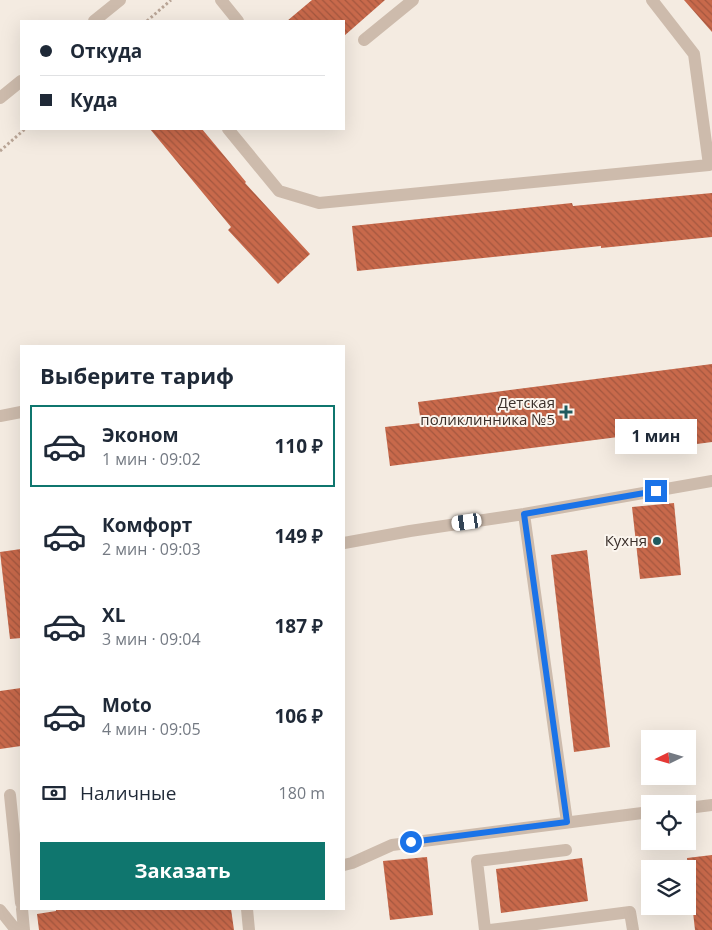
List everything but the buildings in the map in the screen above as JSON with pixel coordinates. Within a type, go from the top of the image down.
[{"type":"street","points":[[95,20],[120,0]]},
{"type":"street","points":[[220,0],[237,20]]},
{"type":"street","points":[[364,40],[413,0]]},
{"type":"street","points":[[229,130],[279,191],[319,203],[709,165],[694,54],[652,0]]},
{"type":"street","points":[[0,98],[20,82]]},
{"type":"street","points":[[0,416],[20,412]]},
{"type":"street","points":[[345,543],[712,481]]},
{"type":"street","points":[[524,514],[567,822]]},
{"type":"street","points":[[10,795],[20,893]]},
{"type":"street","points":[[696,807],[712,805]]},
{"type":"street","points":[[345,865],[352,864],[392,845],[641,813]]},
{"type":"street","points":[[485,930],[477,861],[566,850]]},
{"type":"street","points":[[0,910],[16,930]]},
{"type":"street","points":[[22,910],[24,930]]},
{"type":"street","points":[[247,910],[249,930]]},
{"type":"street","points":[[490,930],[630,912],[633,930]]},
{"type":"path","points":[[148,20],[171,0]]},
{"type":"path","points":[[0,151],[25,130]]},
{"type":"place","name":"Детская поликлинника №5","points":[[566,412]]},
{"type":"place","name":"Кухня","points":[[657,541]]},
{"type":"route","points":[[411,842],[567,822],[524,514],[656,491]]}]
